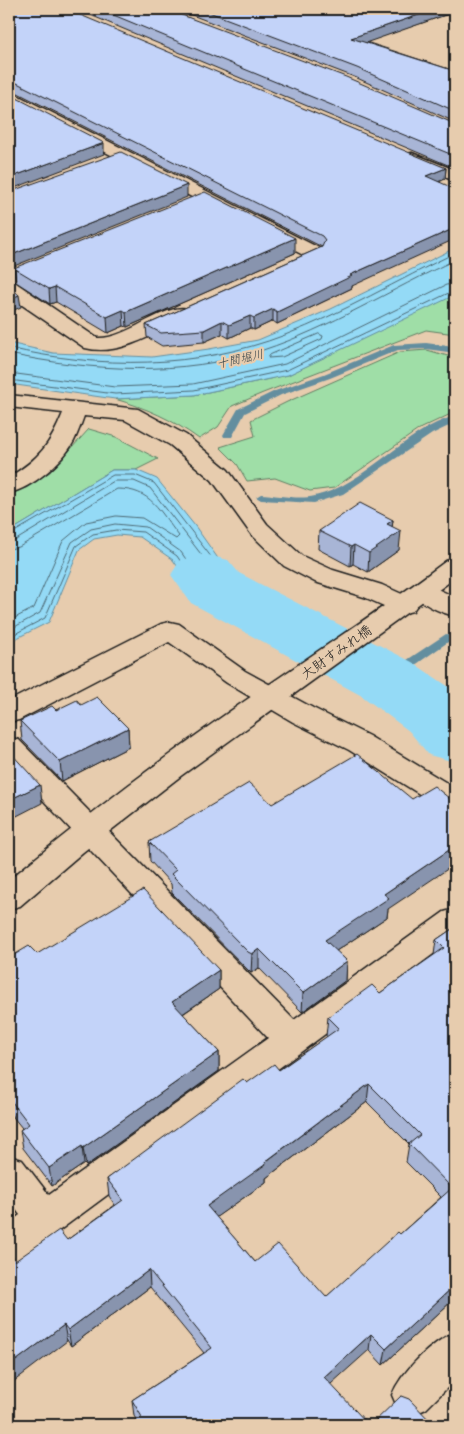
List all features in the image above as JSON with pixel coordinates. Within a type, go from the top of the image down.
[{"type":"street","points":[[9,96],[314,253],[296,261]]},
{"type":"street","points":[[400,153],[455,176]]},
{"type":"street","points":[[104,162],[122,155]]},
{"type":"street","points":[[188,205],[206,198]]},
{"type":"street","points":[[12,279],[92,344],[108,345],[118,342],[198,305]]},
{"type":"street","points":[[9,401],[130,414],[178,440],[220,474],[259,529],[292,561],[324,576],[373,591],[455,608]]},
{"type":"street","points":[[9,486],[37,470],[63,441],[76,409]]},
{"type":"street","name":"大財すみれ橋","points":[[9,897],[88,829],[281,690],[414,598],[455,566]]},
{"type":"street","points":[[9,713],[170,630],[236,677],[281,690],[303,715],[359,743],[455,802]]},
{"type":"street","points":[[9,747],[292,1040]]},
{"type":"street","points":[[9,1245],[455,921]]},
{"type":"street","points":[[9,1172],[45,1219]]},
{"type":"street","points":[[412,1395],[455,1352]]},
{"type":"green space","points":[[451,295],[455,295],[455,334],[426,330],[263,393],[232,406],[218,427],[199,439],[158,415],[115,399],[194,395],[288,375]]},
{"type":"green space","points":[[427,350],[455,358],[455,412],[421,428],[334,488],[310,491],[275,478],[247,481],[237,464],[220,447],[255,436],[251,420],[287,402],[400,352]]},
{"type":"green space","points":[[89,429],[116,437],[158,459],[136,470],[112,470],[9,532],[9,496],[50,472]]},
{"type":"water","name":"十間堀川","points":[[455,248],[455,295],[288,375],[194,395],[115,399],[9,384],[9,343],[53,353],[152,357],[258,340],[331,309]]},
{"type":"water","points":[[112,470],[136,470],[157,479],[195,526],[222,564],[258,594],[304,619],[283,634],[240,612],[198,596],[173,560],[140,537],[117,535],[94,539],[79,550],[49,622],[9,642],[9,532]]},
{"type":"building","points":[[24,9],[66,9],[446,168],[426,176],[455,189],[455,228],[350,275],[352,276],[277,312],[273,309],[254,318],[250,316],[229,325],[222,321],[204,330],[161,333],[146,325],[322,247],[325,240],[322,236],[9,79],[9,13]]},
{"type":"building","points":[[99,9],[166,9],[346,77],[455,124],[455,156]]},
{"type":"building","points":[[201,9],[436,9],[351,38],[455,71],[455,111],[357,68]]},
{"type":"building","points":[[9,94],[104,143],[9,178]]},
{"type":"building","points":[[121,152],[187,185],[9,256],[9,192]]},
{"type":"building","points":[[205,192],[295,238],[126,312],[123,310],[107,317],[55,287],[49,289],[14,268]]},
{"type":"building","points":[[9,286],[19,295],[9,299]]},
{"type":"building","points":[[360,503],[393,520],[387,524],[401,531],[369,553],[354,545],[351,547],[319,531]]},
{"type":"building","points":[[97,697],[128,728],[60,762],[20,721],[52,706],[56,710],[77,700],[81,705]]},
{"type":"building","points":[[9,751],[40,785],[9,800]]},
{"type":"building","points":[[357,754],[412,799],[434,786],[455,803],[455,846],[384,894],[389,898],[325,940],[347,961],[303,993],[259,949],[252,954],[248,952],[171,874],[176,870],[149,842],[249,783],[272,804]]},
{"type":"building","points":[[143,890],[219,970],[172,1002],[219,1052],[83,1148],[82,1146],[49,1168],[20,1130],[29,1124],[9,1098],[9,958],[29,946],[37,954]]},
{"type":"building","points":[[455,927],[455,1285],[386,1349],[371,1334],[324,1377],[369,1425],[129,1425],[142,1417],[132,1400],[212,1348],[149,1270],[68,1330],[64,1325],[9,1366],[9,1249],[15,1261],[59,1230],[67,1240],[123,1200],[107,1179],[243,1079],[247,1083],[274,1064],[279,1070],[339,1028],[328,1017],[372,985],[380,993],[444,948],[436,940]],"holes":[[[369,1084],[420,1135],[409,1144],[452,1188],[400,1234],[398,1232],[326,1297],[278,1244],[255,1262],[207,1206],[266,1164],[265,1162]]]},
{"type":"building","points":[[401,1396],[409,1399],[434,1425],[371,1425]]},
{"type":"waterway","points":[[228,435],[241,411],[278,393],[327,376],[397,347],[426,346],[455,350]]},
{"type":"waterway","points":[[261,497],[314,500],[339,492],[428,432],[455,419]]},
{"type":"waterway","points":[[204,575],[215,588],[387,679],[435,713],[455,736]]},
{"type":"waterway","points":[[387,679],[446,638],[455,640]]}]
